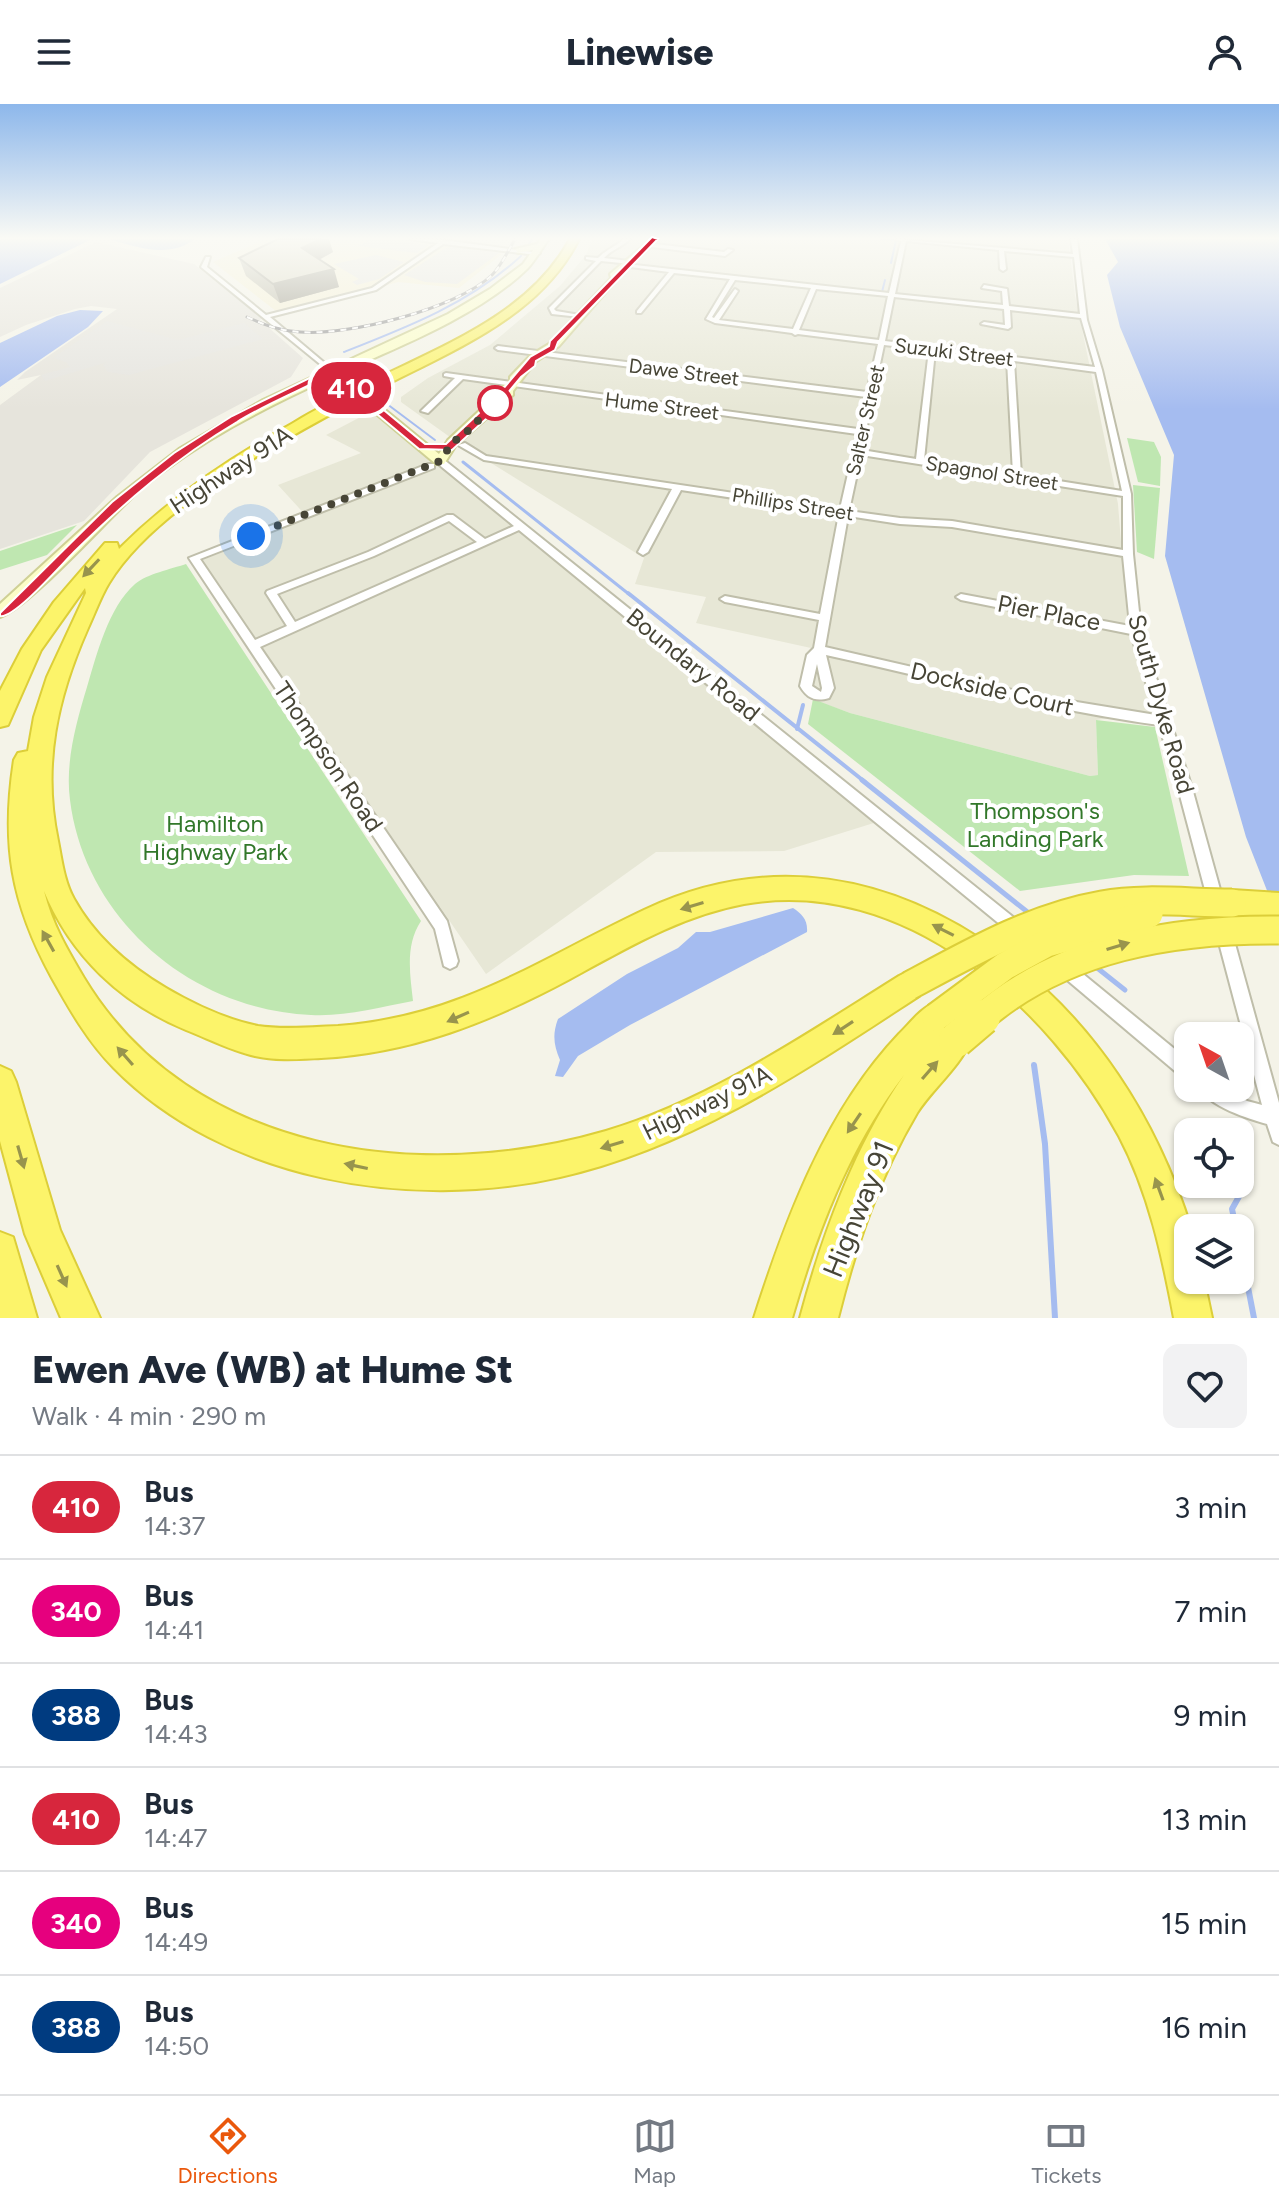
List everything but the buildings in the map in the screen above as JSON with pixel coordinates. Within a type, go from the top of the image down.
[{"type":"highway","name":"Highway 91A","points":[[0,719],[22,666],[46,625],[85,574],[121,536],[160,502],[217,461],[510,310],[527,296]]},
{"type":"highway","name":"Highway 91A","points":[[340,399],[192,491],[142,534],[81,606],[49,666],[30,718],[19,826],[40,927],[85,1010],[133,1066],[193,1111],[274,1148],[367,1168],[465,1173],[559,1161],[659,1131],[742,1091],[909,986],[989,942],[1032,924],[1104,905],[1197,903]]},
{"type":"highway","points":[[101,580],[64,661],[46,710],[38,768],[39,812],[53,882],[67,909],[98,954],[132,986],[174,1012],[262,1042],[380,1037],[440,1025],[513,992],[665,914],[742,891],[787,887],[823,889],[870,900],[931,923],[980,953],[1037,1001],[1095,1069],[1138,1140],[1155,1176],[1182,1261],[1193,1318]]},
{"type":"highway","points":[[1197,903],[1279,906]]},
{"type":"highway","name":"Highway 91","points":[[819,1318],[835,1254],[874,1158],[946,1029],[1005,966],[1047,943],[1115,921],[1197,903]]},
{"type":"highway","name":"Highway 91","points":[[773,1318],[807,1215],[846,1135],[892,1066],[946,1029],[1059,967],[1127,943],[1201,932],[1279,930]]},
{"type":"highway","points":[[0,1082],[43,1234],[81,1318]]},
{"type":"highway","points":[[0,1250],[18,1318]]},
{"type":"main road","points":[[0,612],[28,590],[116,504],[159,469],[235,419],[486,296]]},
{"type":"main road","points":[[435,464],[598,296]]},
{"type":"main road","points":[[307,382],[318,360],[358,359]]},
{"type":"main road","name":"Boundary Road","points":[[331,371],[423,447],[435,464]]},
{"type":"main road","points":[[423,447],[455,446]]},
{"type":"street","name":"Boundary Road","points":[[238,296],[331,371]]},
{"type":"street","points":[[264,317],[345,296]]},
{"type":"street","points":[[564,296],[551,309],[554,313],[580,314]]},
{"type":"street","points":[[639,312],[652,296]]},
{"type":"street","points":[[722,296],[708,318],[715,321],[731,296]]},
{"type":"street","points":[[795,333],[810,296]]},
{"type":"street","points":[[891,296],[1083,316]]},
{"type":"street","name":"Salter Street","points":[[819,650],[844,512],[894,296]]},
{"type":"street","points":[[984,324],[1008,327],[1006,296]]},
{"type":"street","name":"South Dyke Road","points":[[1081,296],[1127,494],[1128,554],[1136,631],[1165,721],[1279,1136]]},
{"type":"street","name":"Suzuki Street","points":[[715,321],[1099,370]]},
{"type":"street","name":"Dawe Street","points":[[498,348],[870,395]]},
{"type":"street","points":[[920,461],[932,350]]},
{"type":"street","points":[[1010,359],[1017,477]]},
{"type":"street","name":"Hume Street","points":[[446,375],[863,432]]},
{"type":"street","points":[[425,411],[461,377]]},
{"type":"street","name":"Phillips Street","points":[[455,446],[484,458],[900,521],[952,524],[1128,554]]},
{"type":"street","name":"Spagnol Street","points":[[858,452],[1127,494]]},
{"type":"street","name":"Boundary Road","points":[[435,464],[520,526],[1174,1060]]},
{"type":"street","name":"Thompson Road","points":[[435,464],[194,558],[442,926],[450,961]]},
{"type":"street","points":[[643,552],[678,487]]},
{"type":"street","points":[[293,627],[271,593],[371,554],[450,517],[484,543]]},
{"type":"street","points":[[253,646],[520,526]]},
{"type":"street","name":"Pier Place","points":[[961,597],[1136,631]]},
{"type":"street","points":[[725,599],[825,618]]},
{"type":"street","name":"Dockside Court","points":[[819,650],[1052,706],[1165,721]]},
{"type":"street","points":[[1230,1102],[1273,1117]]},
{"type":"shaded area","points":[[0,296],[233,296],[262,319],[253,322],[268,327],[303,358],[291,377],[150,452],[84,521],[0,549],[0,405],[41,375],[17,380],[25,372],[117,309],[91,306],[75,309],[0,337]]},
{"type":"shaded area","points":[[256,296],[350,296],[281,315]]},
{"type":"shaded area","points":[[549,296],[1075,296],[1118,504],[1127,617],[1154,711],[1096,720],[1098,775],[1090,776],[850,713],[806,697],[811,648],[696,623],[706,597],[635,584],[644,558],[454,440],[401,402],[401,397],[428,378],[490,345]]},
{"type":"shaded area","points":[[107,321],[178,340],[244,323],[263,339],[129,375],[108,372],[103,365],[107,362],[45,381],[41,375],[70,367],[66,362],[53,358]]},
{"type":"shaded area","points":[[374,410],[877,822],[784,851],[656,852],[486,974],[202,560],[309,519],[278,485],[361,453],[326,435]]},
{"type":"green space","points":[[1127,438],[1154,442],[1161,457],[1160,486],[1138,482]]},
{"type":"green space","points":[[1133,485],[1160,488],[1154,559],[1137,552]]},
{"type":"green space","points":[[77,525],[47,555],[0,570],[0,551]]},
{"type":"green space","name":"Hamilton Highway Park","points":[[186,564],[421,921],[411,950],[413,1001],[349,1013],[311,1015],[267,1009],[225,996],[186,976],[152,951],[121,919],[97,884],[80,843],[70,800],[70,757],[79,715],[105,632],[126,594],[146,577]]},
{"type":"green space","name":"Thompson's Landing Park","points":[[813,699],[850,713],[1090,776],[1098,775],[1096,720],[1155,727],[1189,876],[1134,875],[1020,891],[808,724]]},
{"type":"water","points":[[1112,296],[1279,296],[1279,921],[1246,837],[1165,556],[1174,455],[1120,327]]},
{"type":"water","points":[[80,310],[103,311],[88,327],[0,387],[0,343],[57,316]]},
{"type":"water","points":[[793,908],[804,918],[807,932],[630,1025],[578,1056],[563,1077],[555,1076],[560,1060],[554,1040],[558,1019],[627,974],[678,948],[696,932],[710,932]]},
{"type":"waterway","points":[[344,352],[415,323],[466,296]]},
{"type":"waterway","points":[[383,401],[435,440]]},
{"type":"waterway","points":[[463,462],[630,595]]},
{"type":"waterway","points":[[628,593],[797,728]]},
{"type":"waterway","points":[[797,728],[803,705]]},
{"type":"waterway","points":[[797,728],[865,782]]},
{"type":"waterway","points":[[862,780],[1030,914]]},
{"type":"waterway","points":[[1096,967],[1125,990]]},
{"type":"waterway","points":[[1034,1065],[1045,1144],[1055,1318]]},
{"type":"waterway","points":[[1233,1214],[1232,1209],[1238,1198]]},
{"type":"waterway","points":[[1249,1294],[1254,1318]]},
{"type":"railway","points":[[247,317],[273,327],[300,332],[345,330],[400,318],[460,296]]},
{"type":"bus line","name":"410","points":[[0,613],[28,590],[116,504],[178,455],[235,419],[331,371],[423,447],[448,447],[482,417],[500,398],[497,396],[506,391],[518,375],[523,374],[533,359],[552,348],[553,343],[601,296]]},
{"type":"route","points":[[251,536],[440,461],[443,452],[500,398],[495,403]]}]
